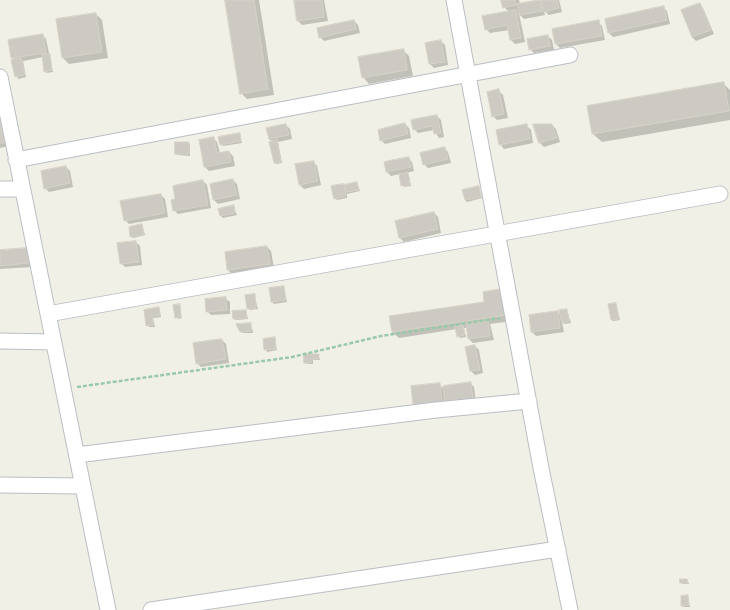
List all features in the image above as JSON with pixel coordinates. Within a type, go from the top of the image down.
[{"type":"street","points":[[454,0],[528,401],[570,610]]},
{"type":"street","points":[[16,160],[570,55]]},
{"type":"street","points":[[0,77],[21,189],[54,342],[108,610]]},
{"type":"street","points":[[0,189],[21,189]]},
{"type":"street","points":[[48,314],[720,194]]},
{"type":"street","points":[[0,341],[54,342]]},
{"type":"street","points":[[77,455],[436,410],[528,401]]},
{"type":"street","points":[[0,485],[83,486]]},
{"type":"street","points":[[151,610],[558,549]]},
{"type":"path","points":[[63,389],[292,356],[381,336],[512,316]]},
{"type":"building","points":[[225,0],[254,0],[268,89],[240,94]]},
{"type":"building","points":[[294,0],[322,0],[324,17],[297,21]]},
{"type":"building","points":[[501,0],[515,0],[516,5],[503,8]]},
{"type":"building","points":[[540,0],[542,11],[519,15],[517,4]]},
{"type":"building","points":[[541,0],[557,0],[559,8],[544,12]]},
{"type":"building","points":[[700,3],[711,30],[692,37],[681,10]]},
{"type":"building","points":[[664,6],[667,20],[608,33],[605,19]]},
{"type":"building","points":[[516,10],[521,38],[510,40],[507,25],[485,30],[482,16]]},
{"type":"building","points":[[96,13],[102,52],[62,58],[56,19]]},
{"type":"building","points":[[354,20],[356,29],[319,38],[317,28]]},
{"type":"building","points":[[599,20],[602,36],[555,44],[552,29]]},
{"type":"building","points":[[43,34],[46,53],[11,58],[8,40]]},
{"type":"building","points":[[548,35],[550,46],[529,50],[527,39]]},
{"type":"building","points":[[441,40],[445,62],[429,64],[425,43]]},
{"type":"building","points":[[404,49],[407,70],[362,78],[358,57]]},
{"type":"building","points":[[50,54],[52,70],[44,72],[42,55]]},
{"type":"building","points":[[21,58],[25,75],[15,77],[11,60]]},
{"type":"building","points":[[724,82],[729,111],[592,134],[587,106]]},
{"type":"building","points":[[499,89],[504,114],[492,117],[487,92]]},
{"type":"building","points":[[437,115],[441,133],[434,134],[432,126],[413,130],[411,120]]},
{"type":"building","points":[[0,119],[4,143],[0,143]]},
{"type":"building","points":[[405,123],[408,134],[380,141],[378,130]]},
{"type":"building","points":[[286,124],[289,135],[269,139],[266,128]]},
{"type":"building","points":[[527,124],[530,139],[499,145],[496,130]]},
{"type":"building","points":[[533,124],[552,124],[557,138],[539,143]]},
{"type":"building","points":[[240,133],[241,141],[220,145],[218,137]]},
{"type":"building","points":[[214,137],[217,153],[229,151],[231,162],[204,167],[199,140]]},
{"type":"building","points":[[277,140],[281,162],[274,163],[269,142]]},
{"type":"building","points":[[175,142],[189,142],[189,154],[175,154]]},
{"type":"building","points":[[445,147],[448,159],[423,165],[420,153]]},
{"type":"building","points":[[409,157],[411,167],[386,172],[384,162]]},
{"type":"building","points":[[314,161],[318,181],[299,185],[295,164]]},
{"type":"building","points":[[66,166],[70,183],[44,189],[41,171]]},
{"type":"building","points":[[408,173],[410,185],[401,186],[399,174]]},
{"type":"building","points":[[233,179],[237,195],[213,200],[210,184]]},
{"type":"building","points":[[203,180],[208,205],[173,211],[171,200],[175,199],[173,186]]},
{"type":"building","points":[[357,182],[359,190],[346,192],[344,185]]},
{"type":"building","points":[[344,184],[346,196],[334,199],[331,186]]},
{"type":"building","points":[[479,186],[481,197],[465,200],[462,190]]},
{"type":"building","points":[[161,194],[165,213],[124,221],[120,201]]},
{"type":"building","points":[[234,205],[235,213],[220,216],[218,209]]},
{"type":"building","points":[[434,212],[438,229],[399,238],[395,221]]},
{"type":"building","points":[[142,224],[144,234],[130,237],[129,227]]},
{"type":"building","points":[[136,241],[139,262],[120,264],[117,243]]},
{"type":"building","points":[[267,246],[270,264],[227,270],[225,252]]},
{"type":"building","points":[[27,248],[29,263],[0,266],[0,250]]},
{"type":"building","points":[[284,286],[286,300],[271,302],[269,288]]},
{"type":"building","points":[[503,289],[507,315],[392,332],[389,316],[484,302],[483,292]]},
{"type":"building","points":[[255,294],[256,308],[247,309],[245,295]]},
{"type":"building","points":[[226,297],[227,310],[206,312],[205,299]]},
{"type":"building","points":[[616,303],[619,319],[611,320],[608,304]]},
{"type":"building","points":[[180,304],[181,317],[175,318],[173,305]]},
{"type":"building","points":[[159,307],[160,315],[152,316],[153,325],[146,326],[144,310]]},
{"type":"building","points":[[567,309],[569,321],[562,323],[559,310]]},
{"type":"building","points":[[246,310],[247,318],[233,319],[232,311]]},
{"type":"building","points":[[558,311],[560,328],[531,332],[529,315]]},
{"type":"building","points":[[488,321],[490,336],[468,339],[466,324]]},
{"type":"building","points":[[251,323],[251,331],[240,332],[236,324]]},
{"type":"building","points":[[463,325],[465,335],[457,337],[455,327]]},
{"type":"building","points":[[275,337],[276,349],[264,350],[263,339]]},
{"type":"building","points":[[222,339],[226,359],[196,364],[193,343]]},
{"type":"building","points":[[475,345],[480,370],[470,371],[465,347]]},
{"type":"building","points":[[304,354],[319,354],[319,359],[311,359],[311,363],[304,363]]},
{"type":"building","points":[[471,382],[473,399],[445,403],[443,386]]},
{"type":"building","points":[[440,383],[442,402],[413,405],[411,386]]},
{"type":"building","points":[[680,579],[687,579],[688,583],[680,583]]},
{"type":"building","points":[[688,595],[689,605],[681,606],[681,596]]}]
